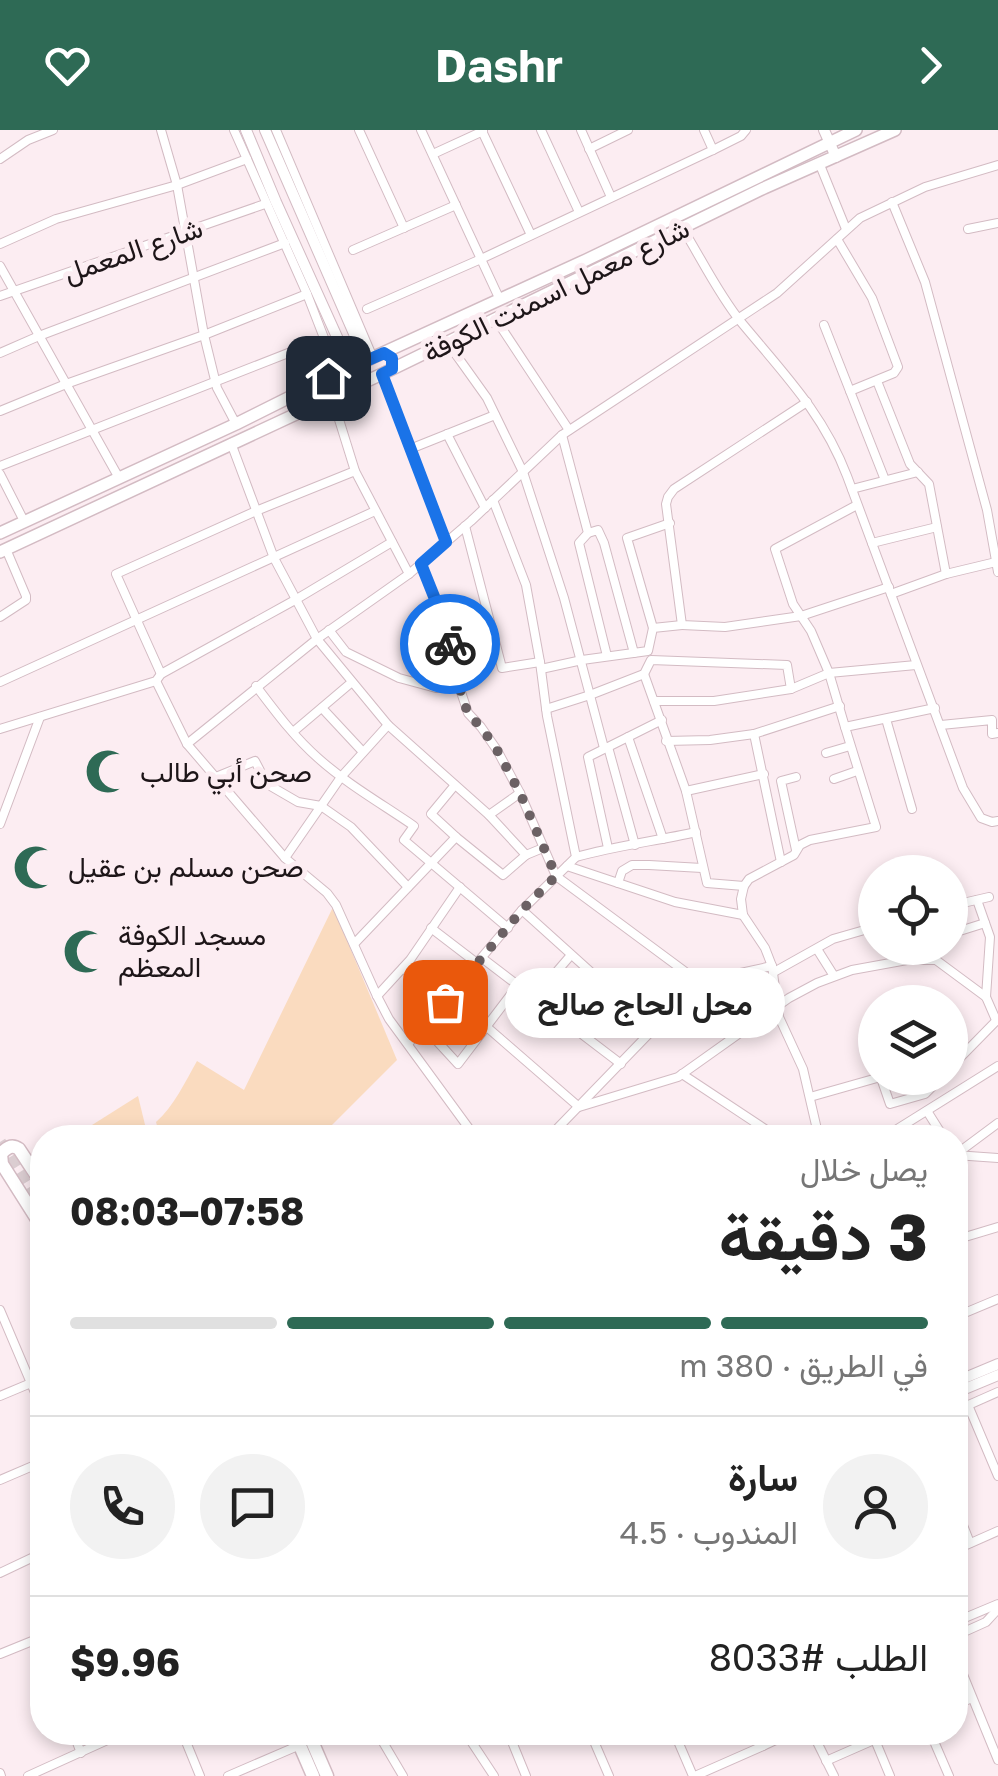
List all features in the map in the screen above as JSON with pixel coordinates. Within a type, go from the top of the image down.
[{"type":"highway","points":[[30,1165],[21,1150],[13,1146],[1,1154],[2,1164],[30,1209]]},
{"type":"highway","points":[[306,1745],[313,1776]]},
{"type":"highway","points":[[308,1745],[327,1776]]},
{"type":"main road","name":"شارع معمل اسمنت الكوفة","points":[[2,532],[500,300],[827,136],[856,130]]},
{"type":"main road","name":"شارع معمل اسمنت الكوفة","points":[[6,549],[387,372],[764,188],[895,130]]},
{"type":"main road","points":[[412,340],[412,351],[418,356]]},
{"type":"main road","points":[[374,357],[392,358],[387,372]]},
{"type":"main road","points":[[22,522],[20,531],[27,540]]},
{"type":"main road","points":[[2,532],[10,536],[6,549]]},
{"type":"street","points":[[24,130],[28,140]]},
{"type":"street","points":[[0,159],[28,140],[53,130]]},
{"type":"street","points":[[161,130],[177,185],[204,335],[216,382],[236,424]]},
{"type":"street","points":[[234,130],[265,204],[351,368]]},
{"type":"street","points":[[246,130],[338,374]]},
{"type":"street","points":[[265,130],[374,357]]},
{"type":"street","points":[[276,130],[358,343],[374,357]]},
{"type":"street","points":[[359,130],[404,228]]},
{"type":"street","points":[[421,130],[500,300]]},
{"type":"street","points":[[540,130],[580,212]]},
{"type":"street","points":[[581,130],[612,198]]},
{"type":"street","points":[[589,149],[628,130]]},
{"type":"street","points":[[704,130],[714,150]]},
{"type":"street","points":[[367,309],[714,150],[746,130]]},
{"type":"street","points":[[432,154],[483,131],[531,235]]},
{"type":"street","points":[[827,136],[836,157]]},
{"type":"street","points":[[0,244],[56,219],[177,185],[247,159]]},
{"type":"street","points":[[820,165],[846,229]]},
{"type":"street","points":[[187,744],[317,639],[409,574],[566,432],[789,284],[860,218],[942,181],[998,165]]},
{"type":"street","points":[[892,202],[924,282],[987,510],[998,572]]},
{"type":"street","name":"شارع المعمل","points":[[0,296],[265,204]]},
{"type":"street","points":[[353,250],[456,206]]},
{"type":"street","points":[[968,229],[998,223]]},
{"type":"street","points":[[683,229],[739,320],[770,354],[830,439],[959,777],[977,814],[986,821],[998,821]]},
{"type":"street","points":[[836,239],[872,298],[898,364],[894,374],[850,392]]},
{"type":"street","points":[[0,353],[287,240]]},
{"type":"street","points":[[0,266],[119,478]]},
{"type":"street","points":[[0,411],[307,294]]},
{"type":"street","points":[[496,318],[566,432],[588,533]]},
{"type":"street","points":[[824,325],[885,480]]},
{"type":"street","points":[[0,466],[324,339]]},
{"type":"street","points":[[447,342],[487,398],[522,472],[582,660],[634,844]]},
{"type":"street","points":[[344,350],[358,343]]},
{"type":"street","points":[[387,372],[410,449],[446,542]]},
{"type":"street","points":[[877,381],[908,461],[929,484],[946,574]]},
{"type":"street","points":[[332,397],[355,471],[409,574]]},
{"type":"street","points":[[682,625],[668,497],[674,489],[806,402]]},
{"type":"street","points":[[410,449],[495,415]]},
{"type":"street","points":[[447,434],[485,508]]},
{"type":"street","points":[[232,444],[274,558],[317,639],[388,725],[489,815],[526,856]]},
{"type":"street","points":[[355,471],[116,574],[187,744],[286,858],[328,893],[376,996],[467,1125]]},
{"type":"street","points":[[852,489],[918,472]]},
{"type":"street","points":[[0,474],[22,522]]},
{"type":"street","points":[[493,500],[526,585],[576,857]]},
{"type":"street","points":[[816,1125],[803,1069],[777,1007],[773,969],[765,948],[742,916],[740,903],[749,880],[794,856],[800,845],[876,827],[829,673],[811,630],[794,604],[775,550],[857,504]]},
{"type":"street","points":[[0,682],[376,511]]},
{"type":"street","points":[[670,524],[627,538],[653,628],[644,674],[686,791],[707,883],[744,886]]},
{"type":"street","points":[[464,526],[502,668],[634,653],[786,665],[791,689]]},
{"type":"street","points":[[872,543],[937,527]]},
{"type":"street","points":[[607,656],[579,543],[588,533],[598,530],[634,653]]},
{"type":"street","points":[[0,729],[159,677],[392,542]]},
{"type":"street","points":[[0,617],[26,600],[6,549]]},
{"type":"street","points":[[653,628],[725,627],[801,616],[996,562]]},
{"type":"street","points":[[421,564],[447,629],[468,714],[497,750],[556,876],[699,982]]},
{"type":"street","points":[[329,630],[346,652],[399,678],[436,688],[458,683]]},
{"type":"street","points":[[654,701],[714,700],[791,689],[829,673],[916,665]]},
{"type":"street","points":[[546,708],[644,674]]},
{"type":"street","points":[[293,732],[352,682]]},
{"type":"street","points":[[256,686],[317,757],[414,826],[404,840],[508,928]]},
{"type":"street","points":[[666,740],[754,734],[840,706]]},
{"type":"street","points":[[322,708],[363,752]]},
{"type":"street","points":[[845,728],[935,708]]},
{"type":"street","points":[[0,824],[40,718]]},
{"type":"street","points":[[886,719],[912,809]]},
{"type":"street","points":[[608,848],[588,756],[662,720]]},
{"type":"street","points":[[941,725],[992,720],[992,734],[998,733]]},
{"type":"street","points":[[286,858],[341,777],[388,725]]},
{"type":"street","points":[[754,734],[782,862]]},
{"type":"street","points":[[628,737],[663,839]]},
{"type":"street","points":[[826,753],[850,746]]},
{"type":"street","points":[[216,777],[255,761],[267,784],[298,802],[321,806],[351,827],[408,887]]},
{"type":"street","points":[[834,779],[857,771]]},
{"type":"street","points":[[686,791],[764,774]]},
{"type":"street","points":[[796,777],[781,781],[796,850]]},
{"type":"street","points":[[455,786],[431,814],[503,875],[543,848]]},
{"type":"street","points":[[489,815],[520,793]]},
{"type":"street","points":[[408,1044],[522,910],[576,857],[696,832]]},
{"type":"street","points":[[354,944],[456,837]]},
{"type":"street","points":[[568,866],[675,902],[742,916]]},
{"type":"street","points":[[618,883],[622,870],[632,866],[702,868]]},
{"type":"street","points":[[376,996],[402,968],[460,887]]},
{"type":"street","points":[[968,902],[989,896]]},
{"type":"street","points":[[977,900],[990,937],[986,997]]},
{"type":"street","points":[[522,910],[654,1029]]},
{"type":"street","points":[[968,928],[985,922]]},
{"type":"street","points":[[431,928],[518,986],[621,1064]]},
{"type":"street","points":[[561,1125],[699,982],[773,969],[858,931]]},
{"type":"street","points":[[817,949],[834,976]]},
{"type":"street","points":[[534,998],[572,955]]},
{"type":"street","points":[[579,1107],[682,1074],[803,990],[852,970],[892,962],[936,960],[986,997],[997,1019],[968,1049]]},
{"type":"street","points":[[402,968],[445,1002]]},
{"type":"street","points":[[424,1027],[458,1064],[518,986]]},
{"type":"street","points":[[488,1028],[579,1107]]},
{"type":"street","points":[[904,1125],[998,1066]]},
{"type":"street","points":[[682,1074],[759,1125]]},
{"type":"street","points":[[810,1097],[858,1084]]},
{"type":"street","points":[[886,1095],[890,1104],[922,1095]]},
{"type":"street","points":[[927,1111],[936,1125]]},
{"type":"street","points":[[968,1145],[998,1123]]},
{"type":"street","points":[[968,1156],[998,1158]]},
{"type":"street","points":[[968,1236],[998,1227]]},
{"type":"street","points":[[968,1312],[998,1299]]},
{"type":"street","points":[[0,1310],[30,1381]]},
{"type":"street","points":[[968,1377],[998,1364]]},
{"type":"street","points":[[968,1388],[998,1375]]},
{"type":"street","points":[[0,1396],[30,1383]]},
{"type":"street","points":[[998,1392],[968,1405],[998,1476]]},
{"type":"street","points":[[0,1480],[30,1467]]},
{"type":"street","points":[[968,1538],[970,1543],[998,1531]]},
{"type":"street","points":[[0,1573],[30,1559]]},
{"type":"street","points":[[968,1618],[996,1610]]},
{"type":"street","points":[[968,1630],[986,1622],[996,1610]]},
{"type":"street","points":[[0,1654],[30,1642]]},
{"type":"street","points":[[968,1688],[998,1760]]},
{"type":"street","points":[[968,1700],[972,1698]]},
{"type":"street","points":[[78,1745],[81,1753]]},
{"type":"street","points":[[28,1776],[98,1745]]},
{"type":"street","points":[[187,1745],[200,1776]]},
{"type":"street","points":[[228,1776],[290,1745]]},
{"type":"street","points":[[384,1745],[401,1776]]},
{"type":"street","points":[[474,1745],[494,1776]]},
{"type":"street","points":[[513,1745],[526,1776]]},
{"type":"street","points":[[596,1745],[609,1776]]},
{"type":"street","points":[[680,1745],[694,1776],[763,1746]]},
{"type":"street","points":[[818,1745],[834,1776]]},
{"type":"street","points":[[826,1761],[863,1745]]},
{"type":"street","points":[[877,1745],[890,1776]]},
{"type":"street","points":[[936,1745],[949,1776]]},
{"type":"shaded area","points":[[333,907],[397,1060],[332,1125],[157,1125],[197,1061],[244,1090]]},
{"type":"shaded area","points":[[138,1096],[145,1125],[92,1125]]},
{"type":"tunnel","points":[[0,1142],[30,1191]]},
{"type":"way so far","points":[[445,1002],[522,910],[556,876],[497,750],[468,714],[450,644]]},
{"type":"place","name":"صحن أبي طالب","points":[[107,772]]},
{"type":"place","name":"صحن مسلم بن عقيل","points":[[35,867]]},
{"type":"place","name":"مسجد الكوفة المعظم","points":[[85,951]]},
{"type":"place","name":"محل الحاج صالح","points":[[445,1002]]},
{"type":"route","points":[[328,378],[384,353],[392,358],[392,369],[382,374],[446,542],[421,564],[450,644]]}]
